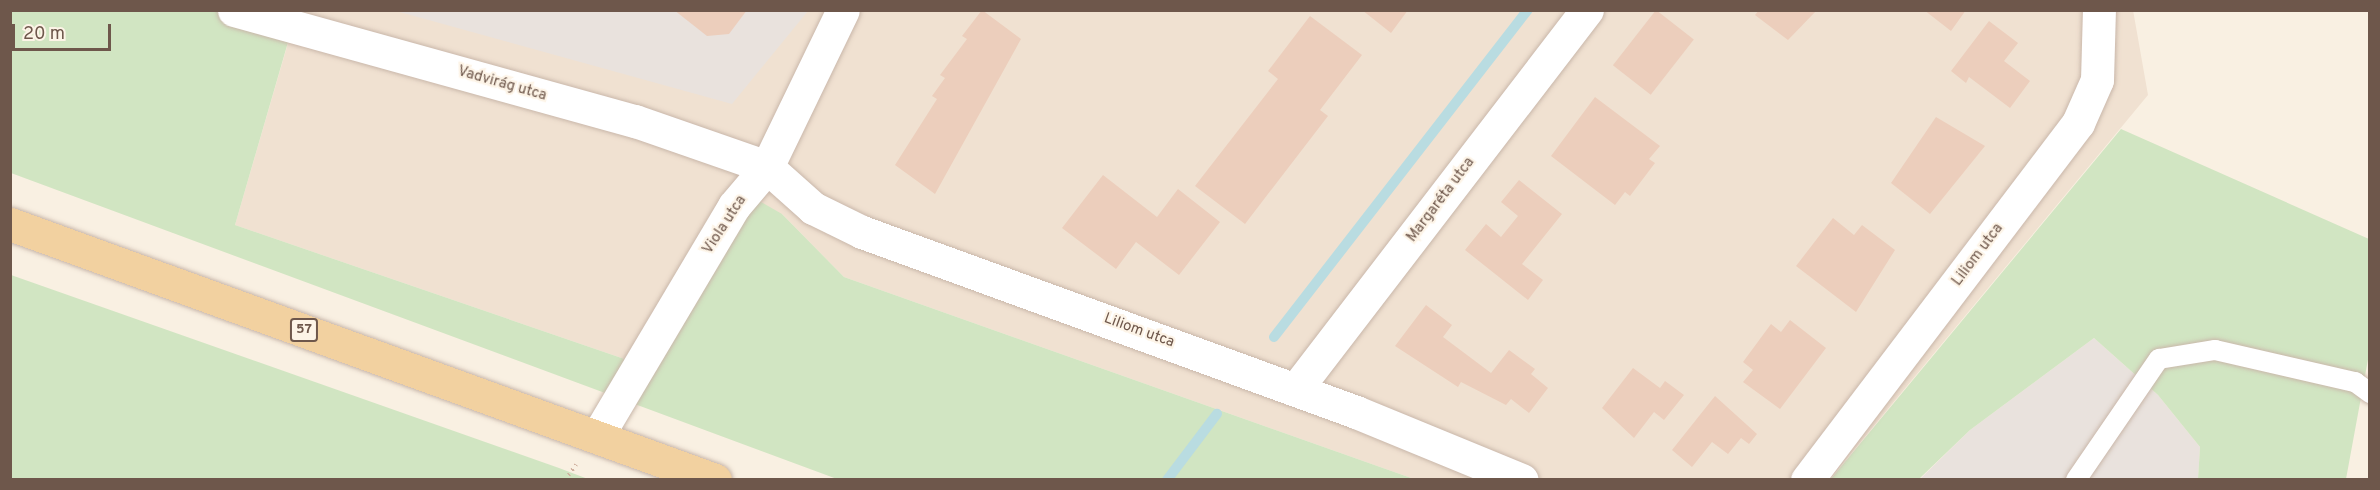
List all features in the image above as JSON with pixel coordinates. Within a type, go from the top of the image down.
[{"type":"main road","name":"57","points":[[10,224],[598,435],[716,480]]},
{"type":"street","name":"Vadvirág utca","points":[[234,10],[635,122],[767,167]]},
{"type":"street","name":"Viola utca","points":[[598,435],[734,206],[767,167],[843,10]]},
{"type":"street","name":"Margaréta utca","points":[[1296,389],[1587,10]]},
{"type":"street","name":"Liliom utca","points":[[1807,480],[2078,123],[2097,80],[2103,28],[2099,10]]},
{"type":"street","name":"Liliom utca","points":[[767,167],[813,207],[862,232],[1296,389],[1522,480]]},
{"type":"lane","points":[[2076,480],[2159,359],[2215,350],[2355,382],[2370,393]]},
{"type":"shaded area","points":[[2133,10],[2148,95],[1830,479],[1414,479],[844,277],[782,214],[639,364],[235,225],[293,26],[238,11]]},
{"type":"shaded area","points":[[396,11],[808,11],[732,104]]},
{"type":"shaded area","points":[[2094,338],[2158,395],[2200,447],[2198,479],[1919,480],[1970,430]]},
{"type":"green space","points":[[10,11],[238,11],[293,25],[235,225],[639,364],[733,186],[782,214],[844,277],[1414,479],[837,479],[11,173]]},
{"type":"green space","points":[[2121,129],[2369,239],[2369,354],[2346,479],[2198,479],[2200,447],[2158,395],[2094,338],[1970,430],[1919,479],[1830,480]]},
{"type":"green space","points":[[11,275],[559,468],[588,479],[11,479]]},
{"type":"building","points":[[674,10],[747,10],[729,34],[707,36]]},
{"type":"building","points":[[982,10],[1021,39],[935,194],[895,165],[937,99],[932,96],[945,78],[940,75],[967,39],[962,36]]},
{"type":"building","points":[[1362,10],[1408,10],[1391,33]]},
{"type":"building","points":[[1656,10],[1694,40],[1651,95],[1613,65]]},
{"type":"building","points":[[1759,10],[1817,10],[1788,40],[1755,15]]},
{"type":"building","points":[[1924,10],[1966,10],[1951,31]]},
{"type":"building","points":[[1310,16],[1362,55],[1320,110],[1328,116],[1245,224],[1195,186],[1278,79],[1268,71]]},
{"type":"building","points":[[1989,21],[2018,43],[2004,61],[2030,81],[2010,108],[1969,77],[1966,83],[1951,71]]},
{"type":"building","points":[[1595,97],[1660,146],[1649,159],[1655,163],[1630,196],[1625,192],[1615,205],[1551,156]]},
{"type":"building","points":[[1936,117],[1985,146],[1930,214],[1891,183]]},
{"type":"building","points":[[1103,175],[1157,217],[1178,189],[1220,222],[1179,275],[1136,242],[1116,269],[1062,228]]},
{"type":"building","points":[[1519,180],[1562,214],[1522,264],[1543,280],[1528,300],[1465,250],[1486,224],[1501,237],[1518,216],[1501,202]]},
{"type":"building","points":[[1833,218],[1854,235],[1862,225],[1895,250],[1856,312],[1796,266]]},
{"type":"building","points":[[1426,305],[1452,325],[1443,337],[1491,373],[1509,350],[1535,369],[1531,374],[1548,388],[1529,413],[1511,399],[1506,405],[1461,382],[1458,387],[1395,346]]},
{"type":"building","points":[[1790,320],[1826,348],[1780,409],[1743,382],[1753,370],[1743,362],[1771,324],[1781,332]]},
{"type":"building","points":[[1633,368],[1660,388],[1665,381],[1684,395],[1664,420],[1654,412],[1634,438],[1602,408]]},
{"type":"building","points":[[1715,396],[1757,434],[1749,444],[1741,438],[1728,454],[1712,442],[1692,467],[1672,450]]},
{"type":"waterway","points":[[1274,337],[1528,10]]},
{"type":"waterway","points":[[1167,480],[1217,414]]}]
